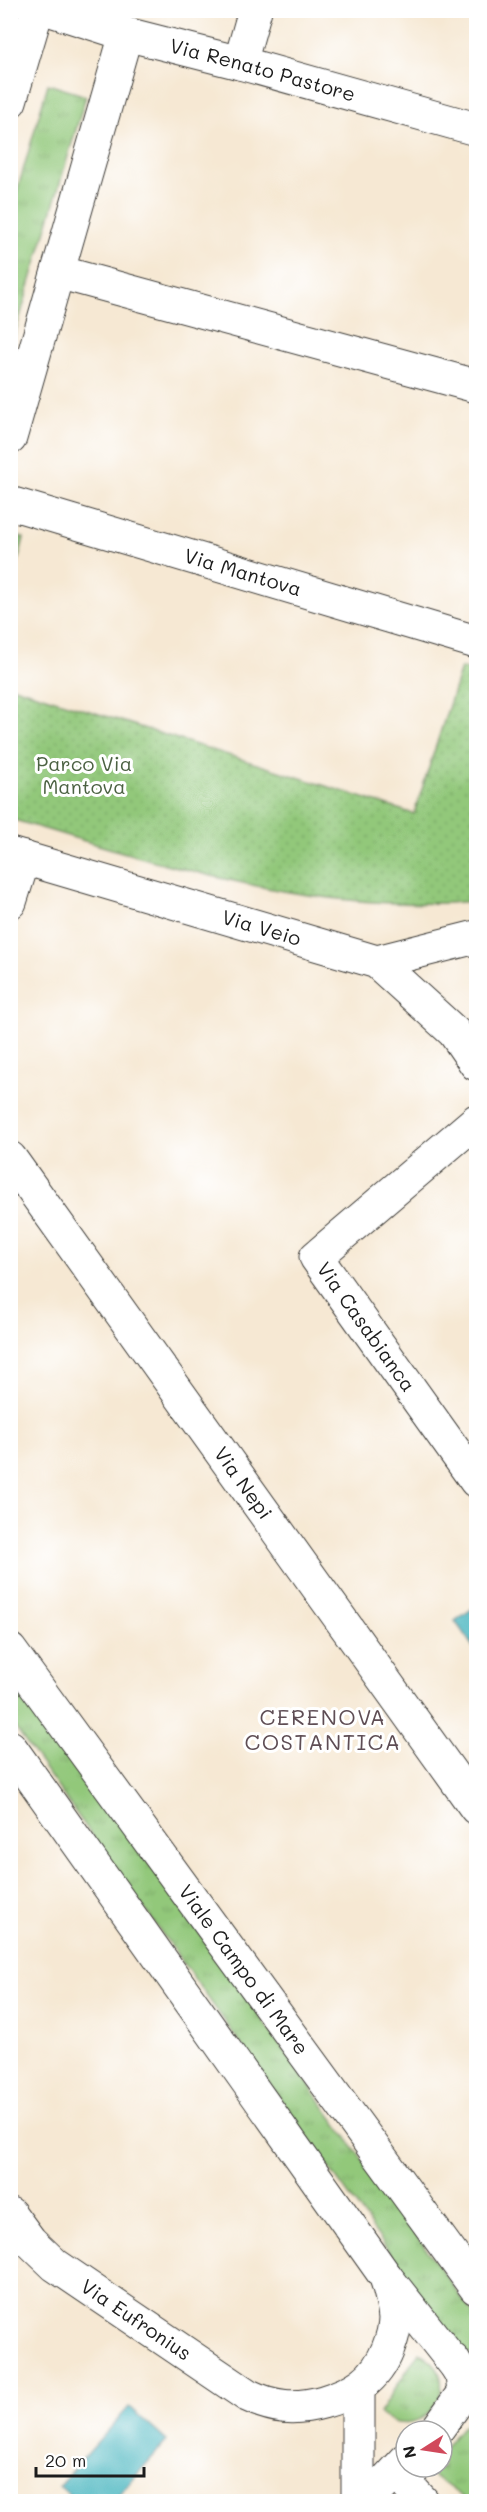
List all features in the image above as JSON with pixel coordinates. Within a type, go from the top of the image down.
[{"type":"street","points":[[10,102],[36,10]]},
{"type":"street","name":"Via Renato Pastore","points":[[51,10],[126,34],[477,129]]},
{"type":"street","points":[[240,63],[255,10]]},
{"type":"street","points":[[10,438],[126,34]]},
{"type":"street","points":[[58,272],[477,386]]},
{"type":"street","name":"Via Mantova","points":[[10,503],[477,642]]},
{"type":"street","points":[[10,902],[17,856]]},
{"type":"street","name":"Via Veio","points":[[17,856],[377,963],[454,1032],[477,1064]]},
{"type":"street","points":[[377,963],[477,937]]},
{"type":"street","name":"Via Casabianca","points":[[477,1121],[316,1257],[477,1481]]},
{"type":"street","name":"Via Nepi","points":[[10,1158],[477,1808]]},
{"type":"street","name":"Viale Campo di Mare","points":[[10,1650],[477,2288]]},
{"type":"street","points":[[10,1747],[386,2277],[465,2365],[477,2391]]},
{"type":"street","name":"Via Eufronius","points":[[10,2214],[30,2241],[61,2269],[248,2395],[279,2407],[316,2404],[344,2396],[358,2388]]},
{"type":"street","points":[[358,2502],[358,2388],[378,2371],[393,2334],[395,2318],[386,2277]]},
{"type":"street","points":[[445,2419],[464,2392],[462,2376],[465,2365]]},
{"type":"street","points":[[367,2502],[394,2473]]},
{"type":"street","points":[[410,2479],[410,2488],[423,2502]]},
{"type":"green space","points":[[48,84],[86,96],[11,347],[11,212]]},
{"type":"green space","points":[[10,534],[24,538],[11,589]]},
{"type":"green space","name":"Parco Via Mantova","points":[[461,668],[476,672],[476,901],[416,904],[357,901],[298,894],[182,869],[11,819],[11,686],[414,814]]},
{"type":"green space","points":[[10,1668],[476,2318],[476,2355],[465,2353],[448,2334],[11,1722]]},
{"type":"green space","points":[[419,2352],[434,2364],[440,2377],[441,2389],[438,2401],[430,2412],[420,2419],[394,2419],[394,2421],[379,2413]]},
{"type":"green space","points":[[476,2422],[476,2501],[468,2501],[438,2479],[454,2479],[454,2436],[462,2427]]},
{"type":"water","points":[[476,1606],[476,1651],[455,1621]]},
{"type":"water","points":[[129,2407],[167,2441],[113,2501],[77,2501],[59,2486]]},
{"type":"district","name":"CERENOVA COSTANTICA","points":[[323,1730]]}]
